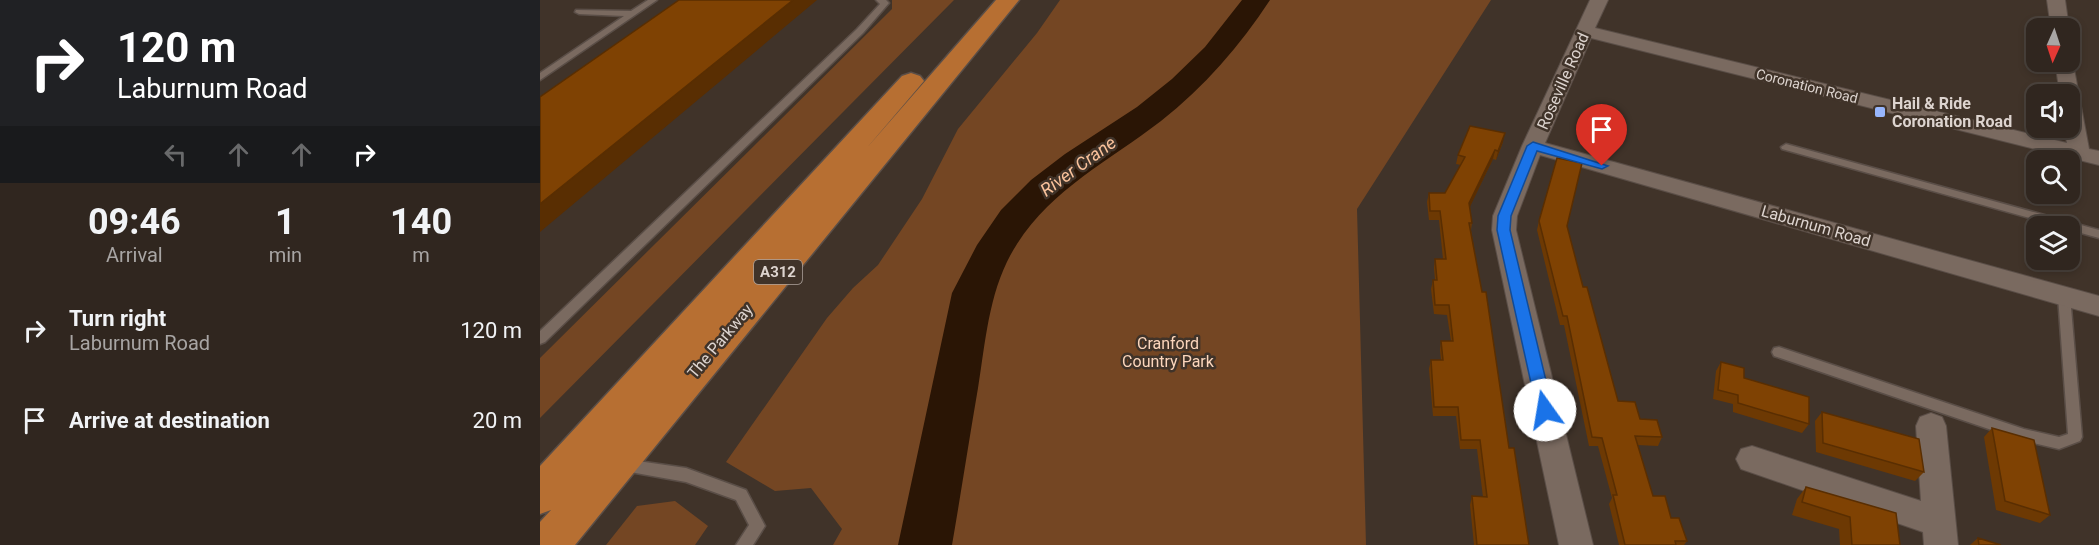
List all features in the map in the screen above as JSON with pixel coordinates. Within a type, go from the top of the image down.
[{"type":"highway","name":"The Parkway","points":[[540,495],[983,0]]},
{"type":"highway","name":"The Parkway","points":[[548,545],[1008,0]]},
{"type":"street","name":"Roseville Road","points":[[1576,545],[1504,230],[1505,216],[1533,146],[1599,0]]},
{"type":"street","points":[[2056,0],[2059,18]]},
{"type":"street","name":"Coronation Road","points":[[1586,31],[2089,155]]},
{"type":"street","points":[[2080,127],[2089,155]]},
{"type":"street","name":"Laburnum Road","points":[[1533,146],[2099,306]]},
{"type":"street","points":[[1752,459],[1940,534],[1931,426]]},
{"type":"lane","points":[[540,77],[654,0]]},
{"type":"lane","points":[[540,339],[860,31],[885,3],[880,0]]},
{"type":"lane","points":[[579,12],[633,14]]},
{"type":"lane","points":[[1786,147],[2099,234]]},
{"type":"lane","points":[[1779,352],[2025,435],[2059,443],[2075,437],[2064,296]]},
{"type":"lane","points":[[617,464],[686,475],[741,495],[757,526],[744,545]]},
{"type":"green space","points":[[892,0],[954,0],[540,418],[540,358],[892,9]]},
{"type":"green space","name":"Cranford Country Park","points":[[1060,0],[1491,0],[1357,209],[1366,545],[935,545],[990,266],[1030,215],[1077,170],[1060,164],[1038,179],[986,238],[960,288],[900,545],[833,545],[842,529],[811,488],[775,491],[726,462],[827,318],[853,288],[878,265],[922,199],[958,129],[1037,33]]},
{"type":"green space","points":[[675,501],[708,526],[695,545],[606,545],[637,506]]},
{"type":"building","points":[[679,0],[793,0],[540,204],[540,97]]},
{"type":"building","points":[[1470,126],[1505,133],[1498,151],[1495,150],[1469,203],[1472,223],[1469,223],[1482,292],[1486,292],[1509,448],[1514,448],[1529,545],[1477,545],[1472,496],[1487,497],[1480,440],[1461,440],[1458,407],[1434,407],[1431,360],[1443,360],[1441,341],[1453,341],[1449,305],[1435,305],[1433,280],[1437,280],[1435,259],[1446,259],[1440,211],[1430,211],[1429,193],[1445,193],[1465,157],[1458,155]]},
{"type":"building","points":[[1557,158],[1582,163],[1567,226],[1583,287],[1587,287],[1618,401],[1635,402],[1640,419],[1657,420],[1662,437],[1635,436],[1653,496],[1665,496],[1671,518],[1679,518],[1687,541],[1675,541],[1676,545],[1625,545],[1613,495],[1617,495],[1602,438],[1592,437],[1567,316],[1563,316],[1539,221]]},
{"type":"building","points":[[1721,362],[1744,368],[1744,378],[1809,397],[1809,424],[1738,403],[1738,395],[1718,390]]},
{"type":"building","points":[[1822,412],[1919,439],[1924,472],[1823,443]]},
{"type":"building","points":[[1992,428],[2034,440],[2050,515],[2005,501]]},
{"type":"building","points":[[1806,487],[1896,513],[1900,545],[1852,545],[1850,517],[1802,502]]},
{"type":"building","points":[[1978,538],[2001,545],[1979,545]]},
{"type":"waterway","name":"River Crane","points":[[925,545],[973,293],[991,254],[1015,219],[1044,188],[1077,162],[1149,114],[1200,70],[1230,36],[1256,0]]},
{"type":"place","name":"Hail & Ride Coronation Road","points":[[1880,112]]},
{"type":"route","points":[[1545,410],[1504,230],[1505,216],[1533,146],[1602,166]]}]
